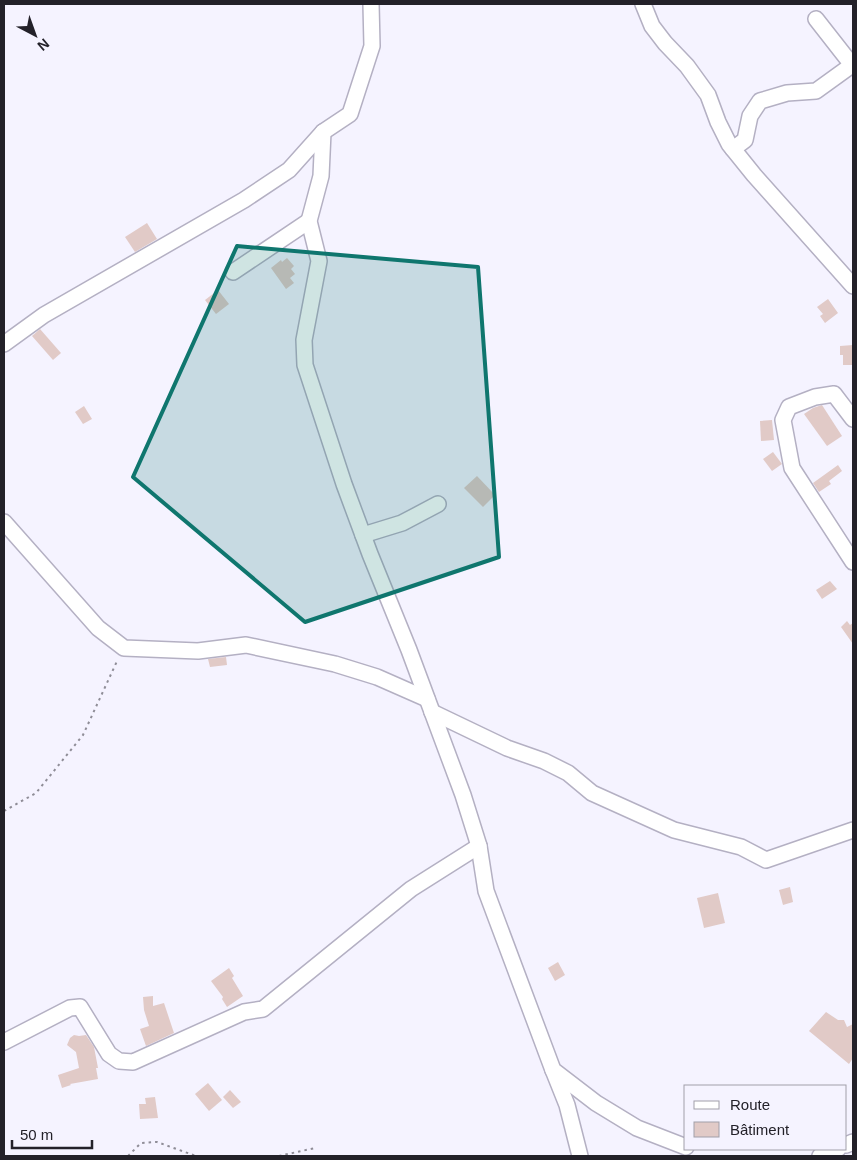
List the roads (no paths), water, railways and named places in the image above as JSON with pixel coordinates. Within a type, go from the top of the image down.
[{"type":"street","points":[[4,344],[44,315],[244,200],[289,170],[324,132],[350,114],[372,46],[371,4]]},
{"type":"street","points":[[643,4],[652,26],[687,66],[708,95],[718,122],[733,148],[754,175],[853,286]]},
{"type":"street","points":[[733,148],[745,140],[750,116],[760,101],[787,93],[816,91],[853,65],[816,19]]},
{"type":"street","points":[[324,132],[321,176],[309,221],[319,261],[304,340],[305,365],[344,484],[463,795],[479,846],[486,891],[567,1105],[580,1156]]},
{"type":"street","points":[[233,272],[309,221]]},
{"type":"street","points":[[853,419],[834,394],[815,397],[789,407],[783,420],[792,468],[853,562]]},
{"type":"street","points":[[363,535],[402,523],[438,504]]},
{"type":"street","points":[[4,522],[98,628],[124,648],[198,651],[246,645],[335,664],[376,677],[507,748],[544,761],[568,773],[592,793],[674,830],[741,847],[766,860],[853,830]]},
{"type":"street","points":[[4,1042],[70,1008],[80,1007],[109,1054],[119,1061],[133,1062],[244,1012],[263,1009],[411,889],[479,846]]},
{"type":"street","points":[[553,1070],[596,1102],[637,1128],[684,1147]]},
{"type":"street","points":[[820,1156],[835,1150]]}]
